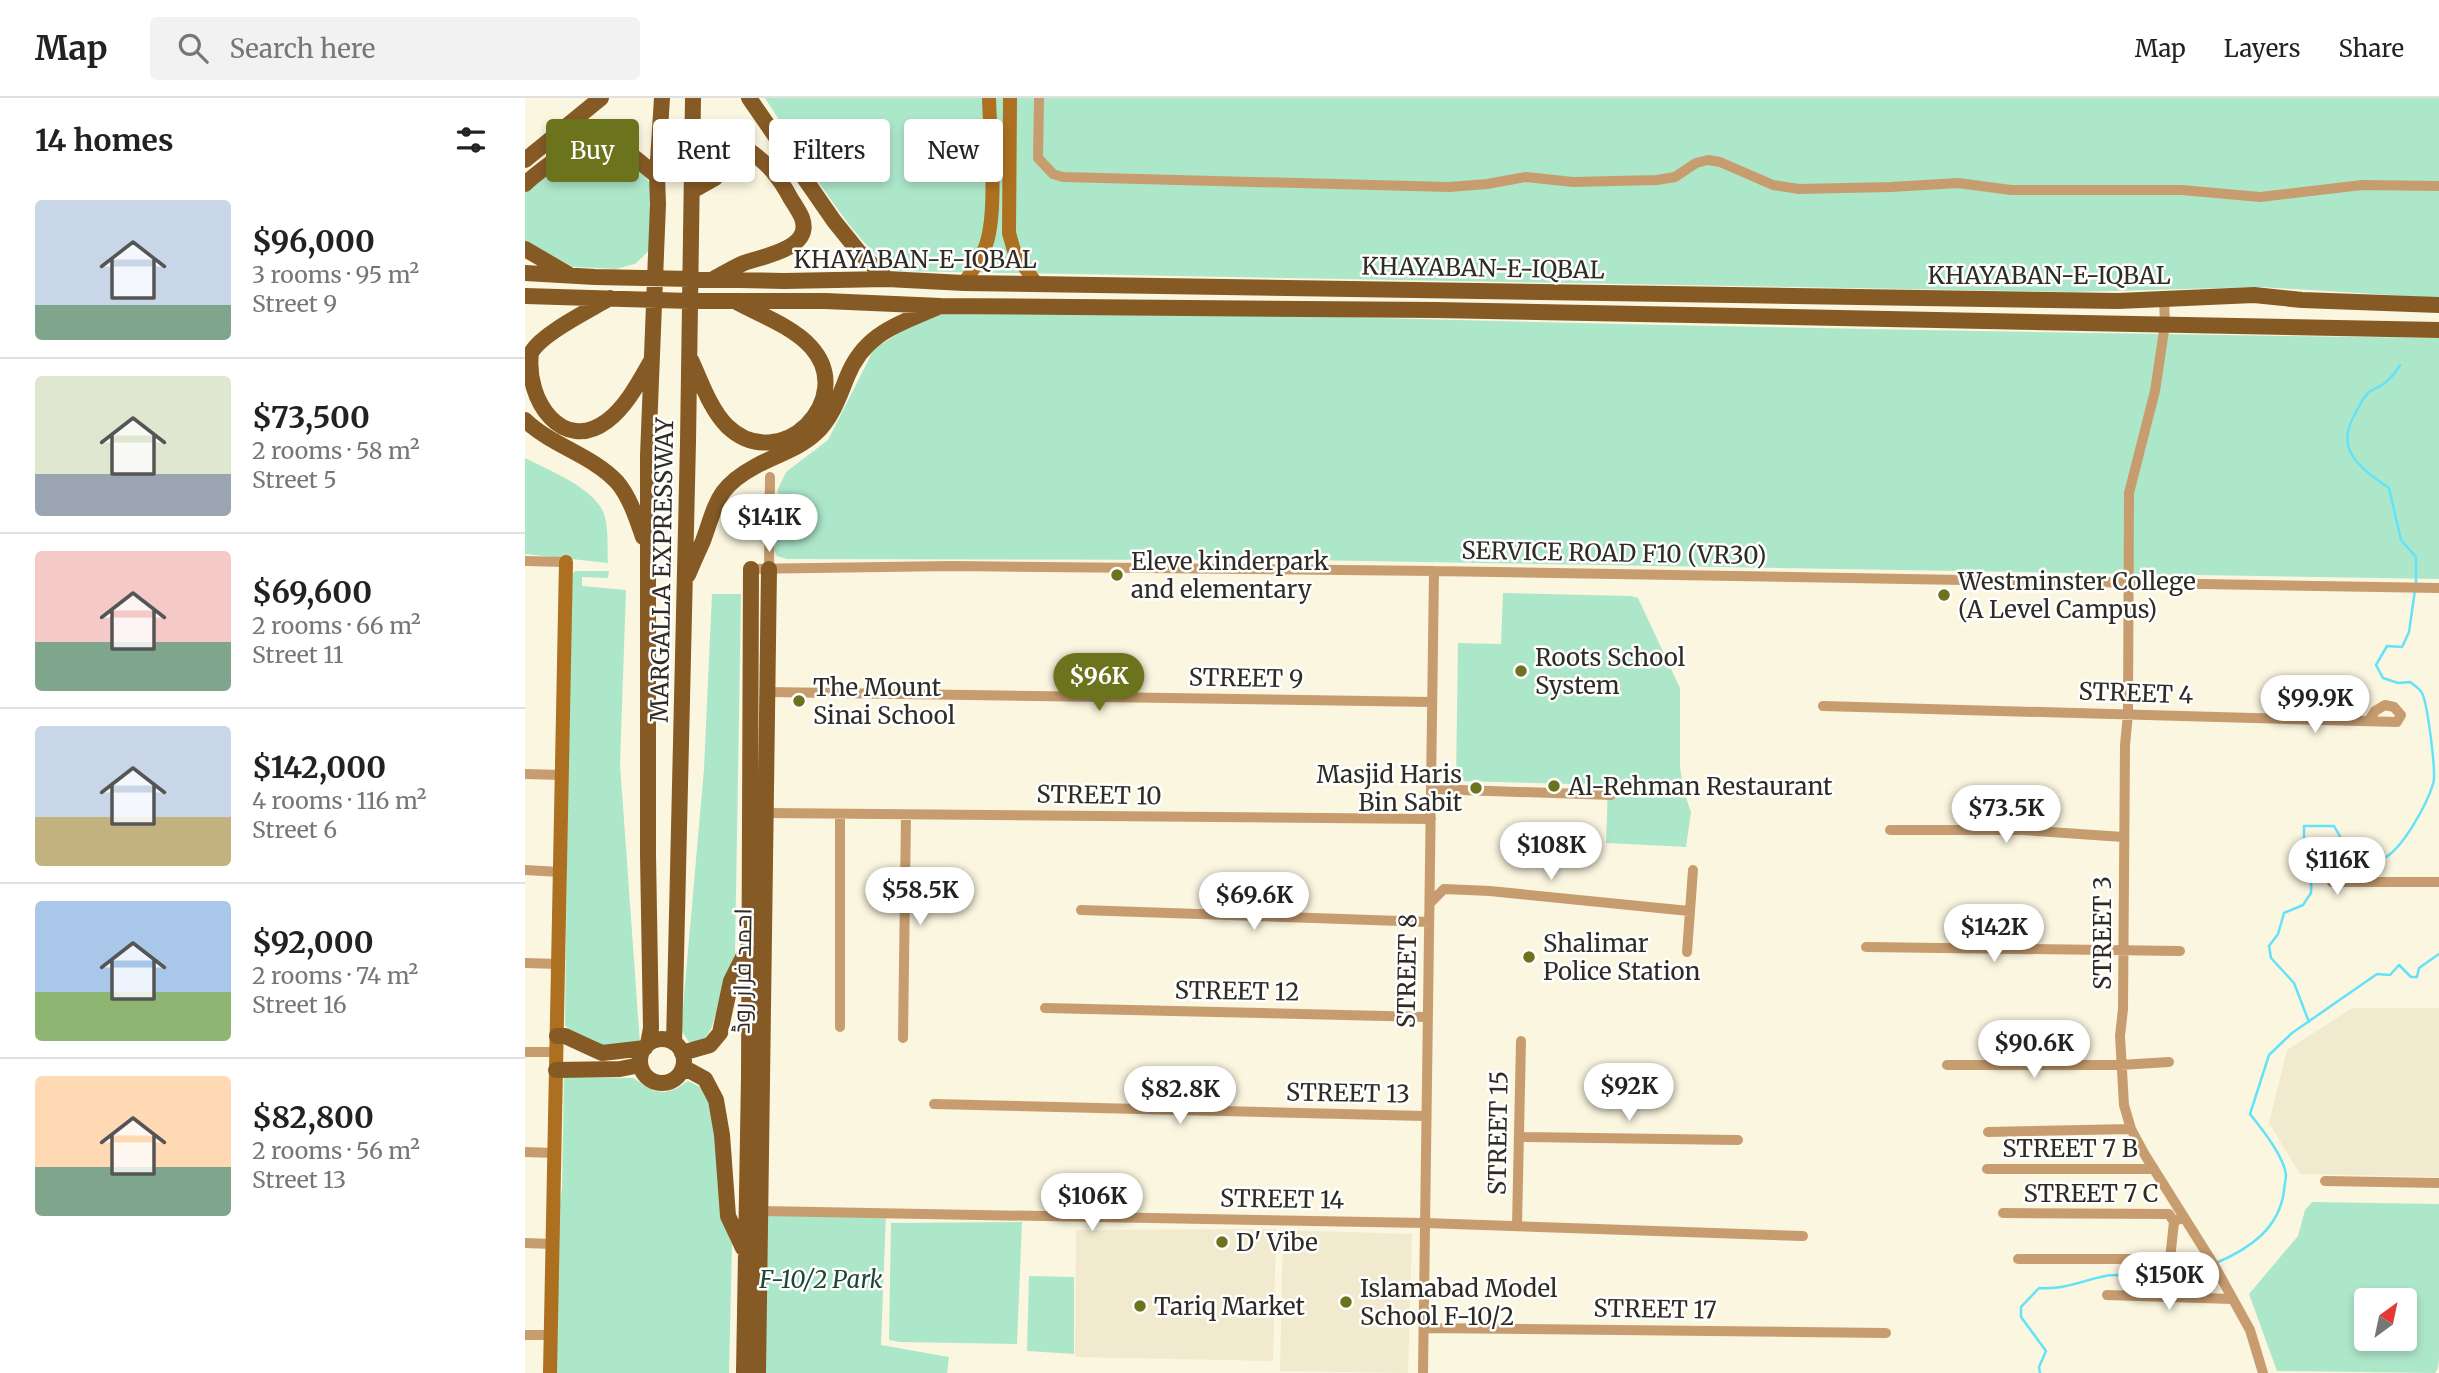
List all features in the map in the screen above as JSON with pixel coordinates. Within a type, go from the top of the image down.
[{"type":"main road","points":[[525,160],[601,98]]},
{"type":"main road","points":[[661,119],[662,98]]},
{"type":"main road","name":"MARGALLA EXPRESSWAY","points":[[680,1054],[693,98]]},
{"type":"main road","points":[[749,98],[834,221],[859,252],[887,279]]},
{"type":"main road","points":[[525,184],[580,143],[597,139],[614,144],[653,173]]},
{"type":"main road","points":[[692,191],[715,178],[727,163],[748,150],[766,162],[785,187],[803,220],[801,234],[792,246],[770,257],[744,263],[713,279]]},
{"type":"main road","name":"MARGALLA EXPRESSWAY","points":[[646,1046],[651,1028],[648,456],[657,182]]},
{"type":"main road","points":[[525,249],[571,275]]},
{"type":"main road","name":"KHAYABAN-E-IQBAL","points":[[525,273],[784,281],[887,279],[964,283],[1036,282],[2118,301],[2254,295],[2302,300],[2439,305]]},
{"type":"main road","name":"KHAYABAN-E-IQBAL","points":[[525,296],[825,301],[941,306],[1450,311],[2439,330]]},
{"type":"main road","points":[[610,298],[545,337],[532,352],[525,372],[527,394],[536,411],[563,430],[587,431],[606,422],[625,403],[652,360]]},
{"type":"main road","points":[[689,355],[725,424],[751,442],[784,440],[809,424],[824,396],[826,377],[812,347],[799,336],[735,301]]},
{"type":"main road","points":[[685,582],[720,493],[739,476],[801,444],[816,433],[837,404],[860,351],[874,337],[941,306]]},
{"type":"main road","points":[[525,420],[539,433],[598,466],[618,484],[635,514],[648,550]]},
{"type":"main road","name":"احمد فراز روڈ","points":[[751,569],[749,946],[760,1211],[758,1373]]},
{"type":"main road","name":"احمد فراز روڈ","points":[[744,1373],[746,1254],[767,813],[769,569]]},
{"type":"main road","points":[[680,1054],[710,1045],[720,1033],[731,981],[749,946]]},
{"type":"main road","points":[[557,1044],[565,1037],[602,1053],[646,1046],[659,1039],[670,1040],[705,1079],[716,1100],[722,1135],[728,1216],[746,1254]]},
{"type":"main road","points":[[646,1046],[641,1053],[640,1065],[645,1075],[654,1082],[666,1083],[676,1079],[680,1054]]},
{"type":"main road","points":[[556,1070],[620,1069],[640,1065]]},
{"type":"street","points":[[964,283],[982,254],[989,232],[992,183],[989,98]]},
{"type":"street","points":[[1010,98],[1009,233],[1015,254],[1036,282]]},
{"type":"street","points":[[1039,98],[1038,158],[1053,174],[1063,177],[1449,187],[1526,177],[1573,182],[1657,180],[1675,177],[1696,163],[1707,160],[1720,162],[1773,185],[1799,188],[1958,183],[2022,190],[2182,190],[2260,197],[2370,185],[2439,186]]},
{"type":"street","name":"STREET 3","points":[[2164,299],[2165,324],[2155,391],[2129,493],[2128,714],[2125,745],[2120,1065],[2124,1105],[2131,1129],[2178,1220],[2214,1265],[2250,1330],[2263,1373]]},
{"type":"street","points":[[769,569],[770,477]]},
{"type":"street","points":[[525,561],[566,562],[550,1373]]},
{"type":"street","name":"SERVICE ROAD F10 (VR30)","points":[[751,569],[952,566],[1434,570],[2439,588]]},
{"type":"street","name":"STREET 8","points":[[1423,1373],[1434,570]]},
{"type":"street","name":"STREET 9","points":[[767,692],[1431,702]]},
{"type":"street","name":"STREET 4","points":[[1823,706],[2397,722],[2401,715],[2395,707],[2385,705],[2375,711],[2370,719]]},
{"type":"street","points":[[525,774],[562,775]]},
{"type":"street","points":[[1431,789],[1611,795]]},
{"type":"street","name":"STREET 10","points":[[767,813],[1430,819]]},
{"type":"street","points":[[840,814],[840,1027]]},
{"type":"street","points":[[903,1038],[907,815]]},
{"type":"street","points":[[1890,830],[2022,830],[2123,837]]},
{"type":"street","points":[[2355,880],[2346,869],[2335,870],[2331,876],[2332,881],[2439,882]]},
{"type":"street","points":[[525,870],[560,872]]},
{"type":"street","points":[[1686,952],[1693,870]]},
{"type":"street","points":[[1430,903],[1444,889],[1490,891],[1689,911]]},
{"type":"street","points":[[1081,910],[1429,922]]},
{"type":"street","points":[[1865,947],[2180,951]]},
{"type":"street","points":[[525,963],[558,964]]},
{"type":"street","name":"STREET 12","points":[[1045,1008],[1427,1017]]},
{"type":"street","name":"STREET 15","points":[[1517,1226],[1521,1041]]},
{"type":"street","points":[[525,1052],[557,1044]]},
{"type":"street","points":[[1947,1065],[2120,1065],[2169,1062]]},
{"type":"street","name":"STREET 13","points":[[934,1104],[1426,1116]]},
{"type":"street","points":[[1988,1132],[2131,1129]]},
{"type":"street","points":[[1520,1137],[1738,1140]]},
{"type":"street","points":[[525,1152],[554,1153]]},
{"type":"street","name":"STREET 7 B","points":[[1987,1169],[2154,1169]]},
{"type":"street","points":[[2325,1181],[2439,1183]]},
{"type":"street","name":"STREET 14","points":[[760,1211],[1425,1223],[1803,1236]]},
{"type":"street","name":"STREET 7 C","points":[[2003,1213],[2169,1214],[2178,1220]]},
{"type":"street","points":[[2018,1259],[2170,1259],[2178,1220]]},
{"type":"street","points":[[525,1243],[552,1244]]},
{"type":"street","points":[[2107,1295],[2232,1299]]},
{"type":"street","name":"STREET 17","points":[[1424,1328],[1886,1333]]},
{"type":"street","points":[[525,1335],[550,1335]]},
{"type":"shaded area","points":[[2352,1008],[2439,1008],[2439,1177],[2300,1174],[2269,1123],[2287,1050]]},
{"type":"shaded area","points":[[1276,1229],[1273,1361],[1075,1357],[1076,1230]]},
{"type":"shaded area","name":"Islamabad Model School F-10/2","points":[[1283,1230],[1412,1234],[1408,1373],[1280,1371]]},
{"type":"green space","points":[[765,98],[2439,98],[2439,298],[2261,287],[2071,292],[898,271],[881,260],[863,241],[819,182],[890,182],[890,119],[778,119]]},
{"type":"green space","points":[[639,170],[650,185],[652,248],[635,264],[616,269],[573,267],[525,241],[525,192],[546,176],[546,182],[639,182]]},
{"type":"green space","points":[[941,306],[1690,325],[2439,338],[2439,579],[1305,560],[787,559],[777,556],[774,550],[778,489],[786,472],[828,440],[874,349]]},
{"type":"green space","points":[[525,458],[570,481],[599,505],[607,525],[608,563],[525,554]]},
{"type":"green space","points":[[575,571],[609,571],[608,578],[582,577],[582,586],[626,590],[620,764],[640,1044],[605,1049],[569,1030],[565,1025],[570,583]]},
{"type":"green space","points":[[1503,593],[1638,598],[1680,688],[1680,767],[1691,812],[1686,847],[1606,843],[1608,785],[1456,781],[1458,643],[1501,644]]},
{"type":"green space","points":[[712,594],[741,594],[735,954],[711,1029],[703,1040],[689,1042],[681,1030],[704,769]]},
{"type":"green space","points":[[564,1077],[633,1078],[654,1091],[665,1092],[688,1081],[700,1087],[711,1103],[724,1225],[732,1244],[729,1373],[556,1373],[558,1215],[562,1189]]},
{"type":"green space","points":[[2312,1202],[2439,1204],[2439,1358],[2435,1373],[2277,1371],[2249,1294],[2298,1236],[2305,1210]]},
{"type":"green space","name":"F-10/2 Park","points":[[760,1211],[886,1214],[881,1345],[949,1357],[947,1373],[758,1373]]},
{"type":"green space","points":[[1022,1222],[1017,1344],[889,1340],[891,1223]]},
{"type":"green space","points":[[1029,1276],[1074,1277],[1074,1354],[1027,1351]]},
{"type":"waterway","points":[[2400,365],[2387,381],[2364,398],[2349,428],[2347,439],[2349,449],[2361,467],[2389,488],[2401,540],[2416,557],[2416,583]]},
{"type":"waterway","points":[[2309,1022],[2294,983],[2271,958],[2269,946],[2278,934],[2284,913],[2303,905],[2311,893],[2312,850],[2304,839],[2304,826],[2334,826],[2354,861],[2382,859],[2393,852],[2407,834],[2433,784],[2431,738],[2422,693],[2410,682],[2398,683],[2383,678],[2376,665],[2387,646],[2402,647],[2409,632],[2415,590]]},
{"type":"waterway","points":[[2216,1263],[2261,1236],[2276,1216],[2281,1204],[2286,1177],[2284,1167],[2250,1114],[2269,1055],[2292,1033],[2377,974],[2390,975],[2399,965],[2411,977],[2417,977],[2419,968],[2439,954]]},
{"type":"waterway","points":[[2040,1373],[2039,1367],[2046,1351],[2021,1317],[2021,1307],[2039,1288],[2065,1286],[2112,1275],[2133,1274],[2147,1282],[2171,1276],[2197,1263],[2206,1268],[2210,1266]]},
{"type":"place","name":"Eleve kinderpark and elementary","points":[[1117,575]]},
{"type":"place","name":"Westminster College (A Level Campus)","points":[[1944,595]]},
{"type":"place","name":"Roots School System","points":[[1521,671]]},
{"type":"place","name":"The Mount Sinai School","points":[[799,701]]},
{"type":"place","name":"Al-Rehman Restaurant","points":[[1554,786]]},
{"type":"place","name":"Masjid Haris Bin Sabit","points":[[1476,788]]},
{"type":"place","name":"Shalimar Police Station","points":[[1529,957]]},
{"type":"place","name":"D' Vibe","points":[[1222,1242]]},
{"type":"place","name":"Islamabad Model School F-10/2","points":[[1346,1302]]},
{"type":"place","name":"Tariq Market","points":[[1140,1306]]}]
